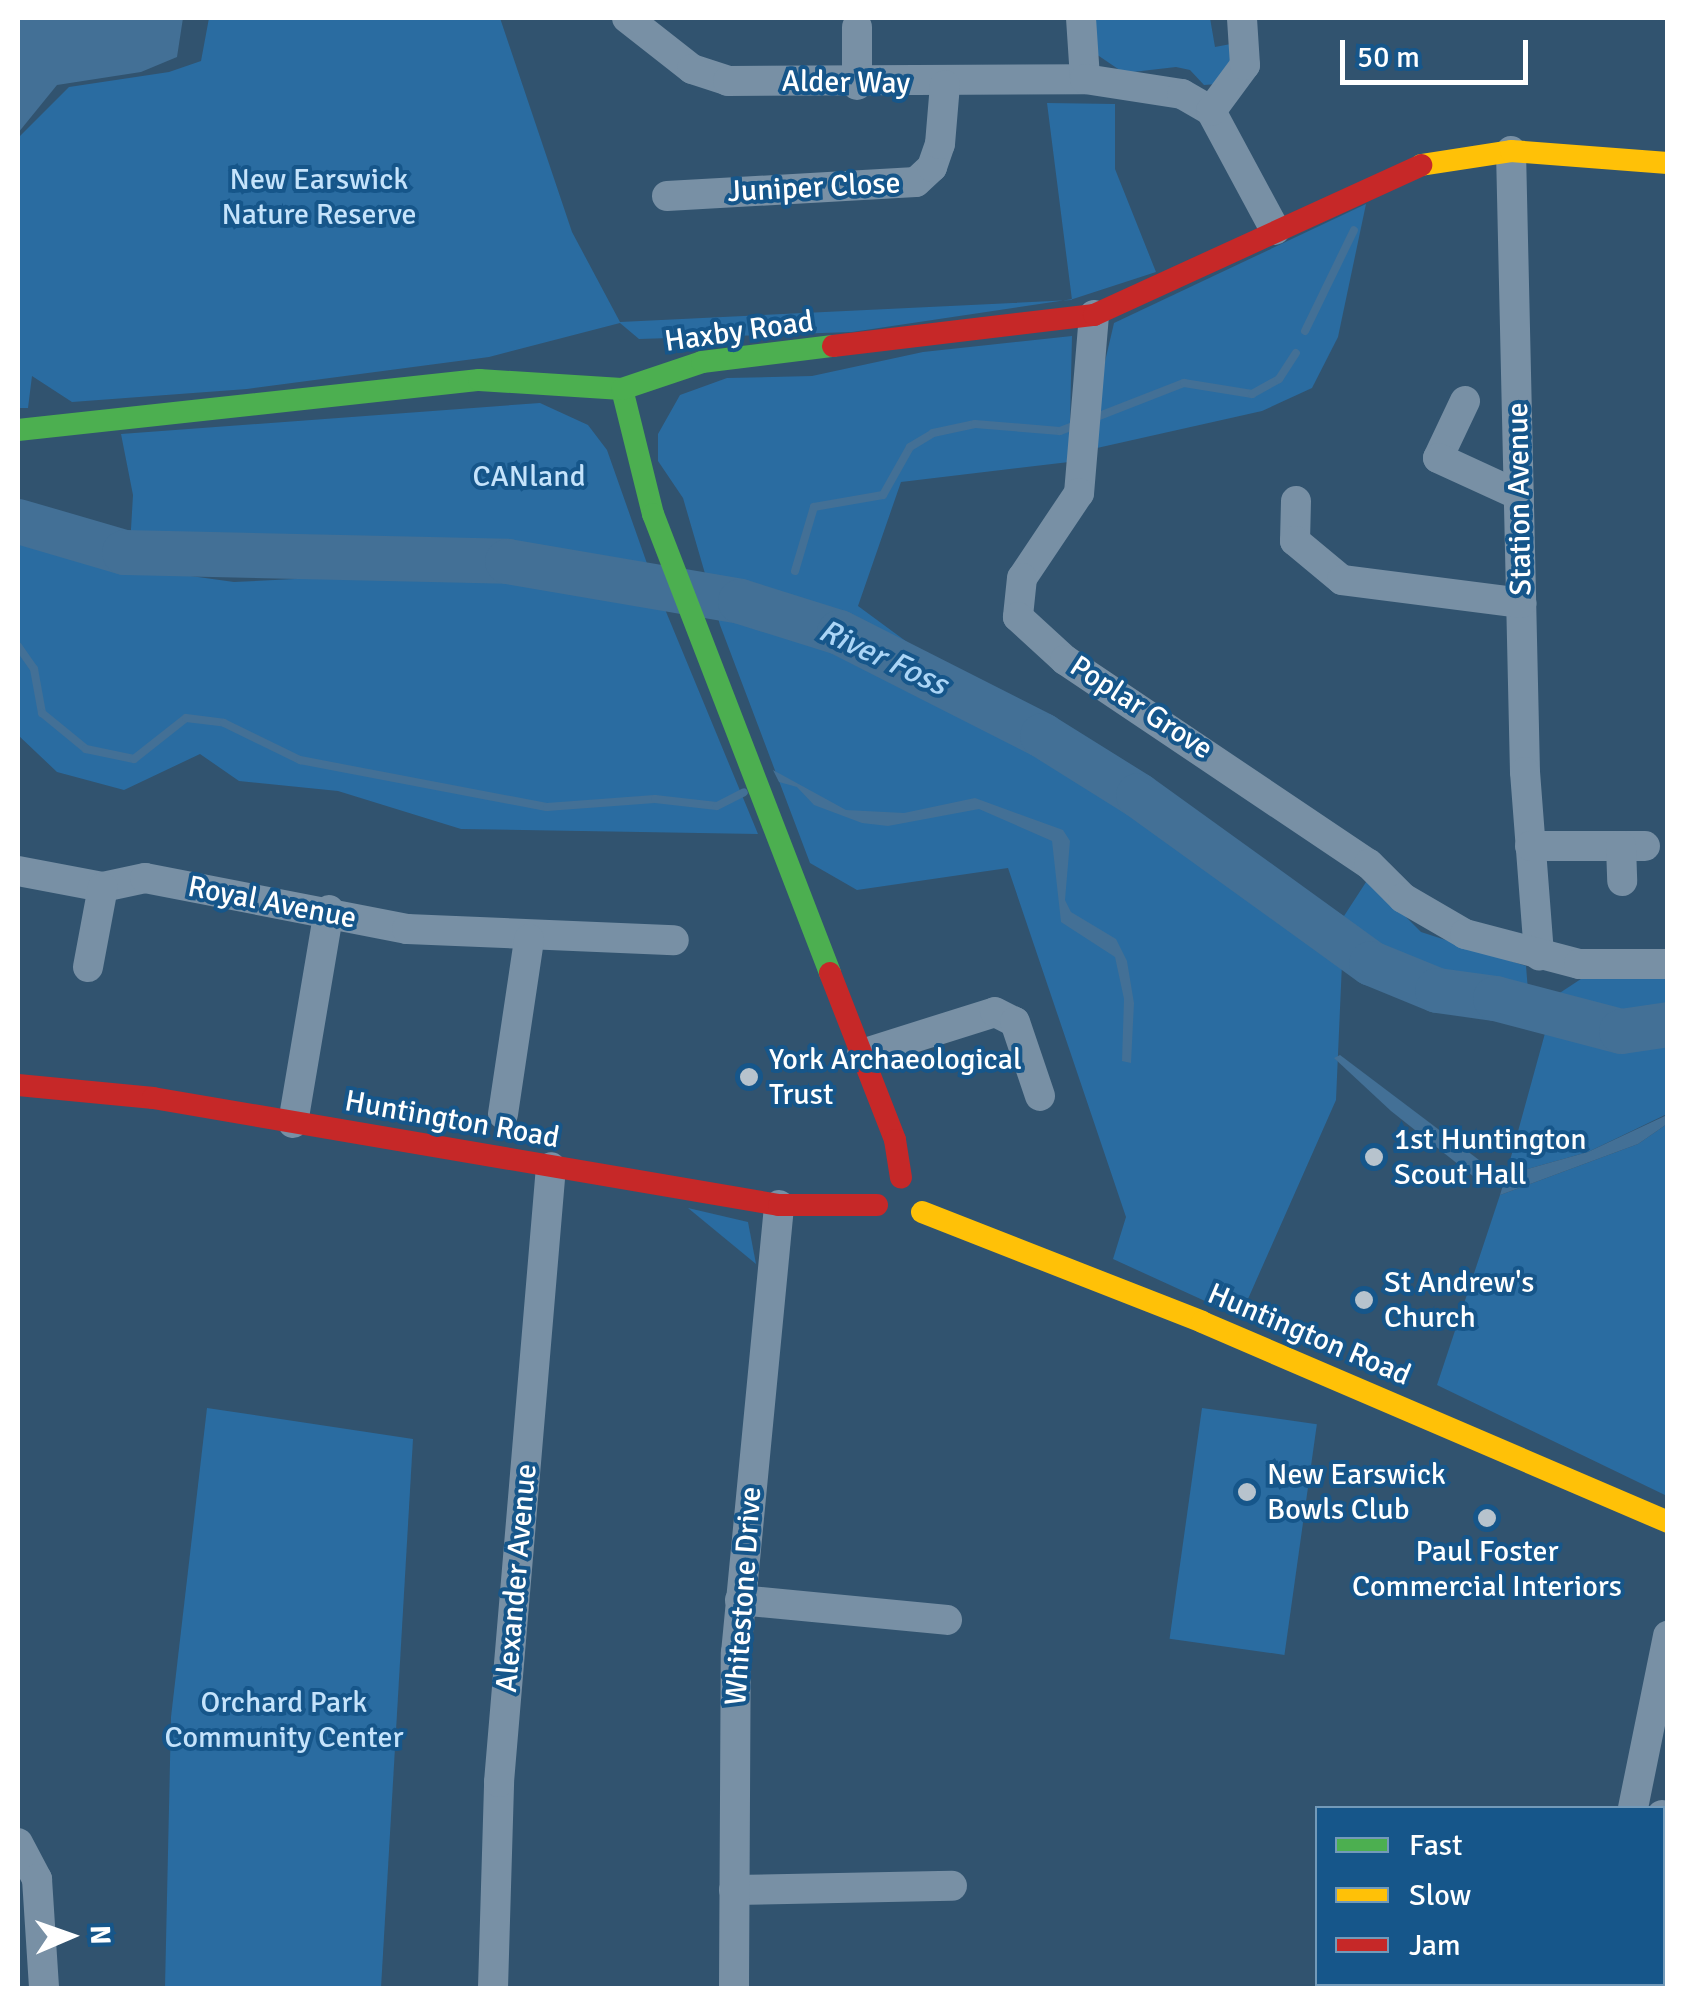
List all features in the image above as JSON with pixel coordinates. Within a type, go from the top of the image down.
[{"type":"street","name":"Alder Way","points":[[627,18],[692,69],[728,81],[945,85],[1085,79],[1182,94],[1211,111]]},
{"type":"street","points":[[1081,18],[1085,79]]},
{"type":"street","points":[[1242,18],[1246,65],[1211,111],[1275,230]]},
{"type":"street","points":[[856,84],[857,27]]},
{"type":"street","name":"Juniper Close","points":[[667,196],[916,182],[932,168],[940,144],[945,85]]},
{"type":"street","name":"Haxby Road","points":[[18,430],[479,380],[622,389],[702,362],[1094,315],[1436,158],[1511,151],[1668,163]]},
{"type":"street","name":"Station Avenue","points":[[1511,151],[1530,846],[1538,955]]},
{"type":"street","name":"Poplar Grove","points":[[1094,315],[1079,493],[1022,578],[1018,617],[1065,660],[1369,864],[1402,898],[1465,934],[1538,955]]},
{"type":"street","points":[[622,389],[631,444],[694,626],[895,1140],[902,1178],[922,1192],[922,1212],[896,1225],[876,1204],[884,1184],[902,1178]]},
{"type":"street","points":[[1466,401],[1438,458],[1519,495]]},
{"type":"street","points":[[1296,501],[1295,540],[1342,580],[1522,603]]},
{"type":"street","points":[[1530,846],[1633,846],[1622,881]]},
{"type":"street","name":"Royal Avenue","points":[[18,871],[103,887],[145,878],[328,910],[407,930],[529,939],[565,932],[674,940]]},
{"type":"street","points":[[88,967],[103,887]]},
{"type":"street","points":[[293,1123],[328,910]]},
{"type":"street","points":[[503,1114],[529,939]]},
{"type":"street","points":[[1538,955],[1578,964],[1668,964]]},
{"type":"street","points":[[862,1054],[994,1012],[1015,1022],[1040,1096]]},
{"type":"street","name":"Huntington Road","points":[[18,1085],[84,1088],[779,1205],[876,1204]]},
{"type":"street","name":"Alexander Avenue","points":[[493,1988],[499,1782],[551,1168]]},
{"type":"street","name":"Whitestone Drive","points":[[734,1988],[740,1600],[779,1205]]},
{"type":"street","name":"Huntington Road","points":[[922,1212],[1202,1322],[1668,1522]]},
{"type":"street","points":[[740,1600],[946,1620]]},
{"type":"street","points":[[1648,1806],[1668,1636]]},
{"type":"street","points":[[18,1843],[37,1880],[44,1988]]},
{"type":"street","points":[[734,1890],[952,1886]]},
{"type":"green space","name":"New Earswick Nature Reserve","points":[[209,18],[500,18],[572,232],[620,322],[1064,300],[852,332],[639,339],[620,323],[489,357],[247,389],[72,402],[32,376],[28,408],[18,408],[18,138],[69,87],[169,72],[201,61]]},
{"type":"green space","points":[[1089,18],[1210,18],[1215,47],[1236,43],[1238,64],[1217,84],[1204,85],[1190,70],[1176,67],[1124,73],[1096,54]]},
{"type":"green space","points":[[1047,103],[1115,104],[1115,169],[1156,272],[1072,299]]},
{"type":"green space","points":[[1366,204],[1338,337],[1312,388],[1262,411],[1097,448],[1099,387],[1114,323]]},
{"type":"green space","points":[[1072,336],[1069,462],[901,482],[858,606],[960,681],[1344,916],[1368,879],[1421,932],[1526,966],[1529,1003],[1500,987],[1440,979],[1366,938],[1344,918],[1336,1100],[1240,1317],[1113,1259],[1126,1217],[1008,868],[857,890],[810,863],[720,625],[683,498],[658,461],[658,434],[680,395],[727,378],[812,376],[923,352]]},
{"type":"green space","name":"CANland","points":[[540,403],[588,425],[607,450],[656,589],[622,565],[524,551],[130,546],[133,495],[121,434]]},
{"type":"green space","points":[[18,533],[126,567],[234,582],[456,571],[662,602],[758,834],[461,829],[338,791],[239,781],[200,754],[124,790],[57,772],[18,735]]},
{"type":"green space","points":[[1584,977],[1667,977],[1667,1017],[1623,1019],[1550,1009],[1552,998]]},
{"type":"green space","points":[[1547,1026],[1575,1035],[1667,1039],[1667,1114],[1588,1152],[1506,1175]]},
{"type":"green space","points":[[1667,1124],[1667,1496],[1437,1385],[1500,1195],[1638,1144]]},
{"type":"green space","points":[[688,1208],[748,1222],[756,1264]]},
{"type":"green space","name":"Orchard Park Community Center","points":[[207,1408],[413,1439],[381,1988],[165,1988],[171,1717]]},
{"type":"green space","name":"New Earswick Bowls Club","points":[[1202,1408],[1317,1424],[1284,1655],[1170,1639]]},
{"type":"shaded area","points":[[18,18],[183,18],[177,57],[141,72],[57,85],[18,133]]},
{"type":"shaded area","points":[[773,770],[846,810],[904,813],[975,798],[1063,830],[1070,841],[1065,900],[1071,912],[1116,939],[1127,961],[1134,1003],[1131,1063],[1122,1061],[1124,999],[1115,957],[1061,922],[1052,841],[979,809],[888,826],[862,823],[814,805],[797,787],[779,782]]},
{"type":"shaded area","points":[[1550,1009],[1623,1019],[1667,1017],[1667,1039],[1575,1035],[1547,1026]]},
{"type":"shaded area","points":[[1340,1055],[1483,1163],[1478,1180],[1391,1111],[1334,1058]]},
{"type":"shaded area","points":[[1667,1115],[1667,1124],[1638,1144],[1500,1195],[1506,1175],[1588,1152]]},
{"type":"waterway","points":[[1305,331],[1354,230]]},
{"type":"waterway","points":[[1094,418],[1184,383],[1252,394],[1279,379],[1296,353]]},
{"type":"waterway","points":[[795,571],[814,507],[883,495],[910,447],[933,433],[975,424],[1060,431],[1076,425]]},
{"type":"waterway","name":"River Foss","points":[[18,521],[124,552],[507,561],[740,601],[839,632],[1042,735],[1138,795],[1371,963],[1437,990],[1495,998],[1621,1031],[1668,1024]]},
{"type":"waterway","points":[[18,646],[34,669],[42,713],[86,749],[134,759],[186,718],[224,723],[300,760],[547,807],[655,799],[717,806],[744,792]]},
{"type":"traffic: fast","points":[[18,430],[479,380],[622,389],[702,362],[833,346]]},
{"type":"traffic: fast","points":[[622,389],[653,514],[830,973]]},
{"type":"traffic: slow","points":[[1421,165],[1511,151],[1668,163]]},
{"type":"traffic: slow","points":[[922,1212],[1202,1322],[1668,1522]]},
{"type":"traffic: jam","points":[[833,346],[1094,315],[1421,165]]},
{"type":"traffic: jam","points":[[830,973],[895,1140],[901,1178]]},
{"type":"traffic: jam","points":[[18,1085],[153,1098],[779,1205],[877,1205]]},
{"type":"place","name":"York Archaeological Trust","points":[[749,1077]]},
{"type":"place","name":"1st Huntington Scout Hall","points":[[1374,1157]]},
{"type":"place","name":"St Andrew's Church","points":[[1364,1300]]},
{"type":"place","name":"New Earswick Bowls Club","points":[[1247,1492]]},
{"type":"place","name":"Paul Foster Commercial Interiors","points":[[1487,1518]]}]
